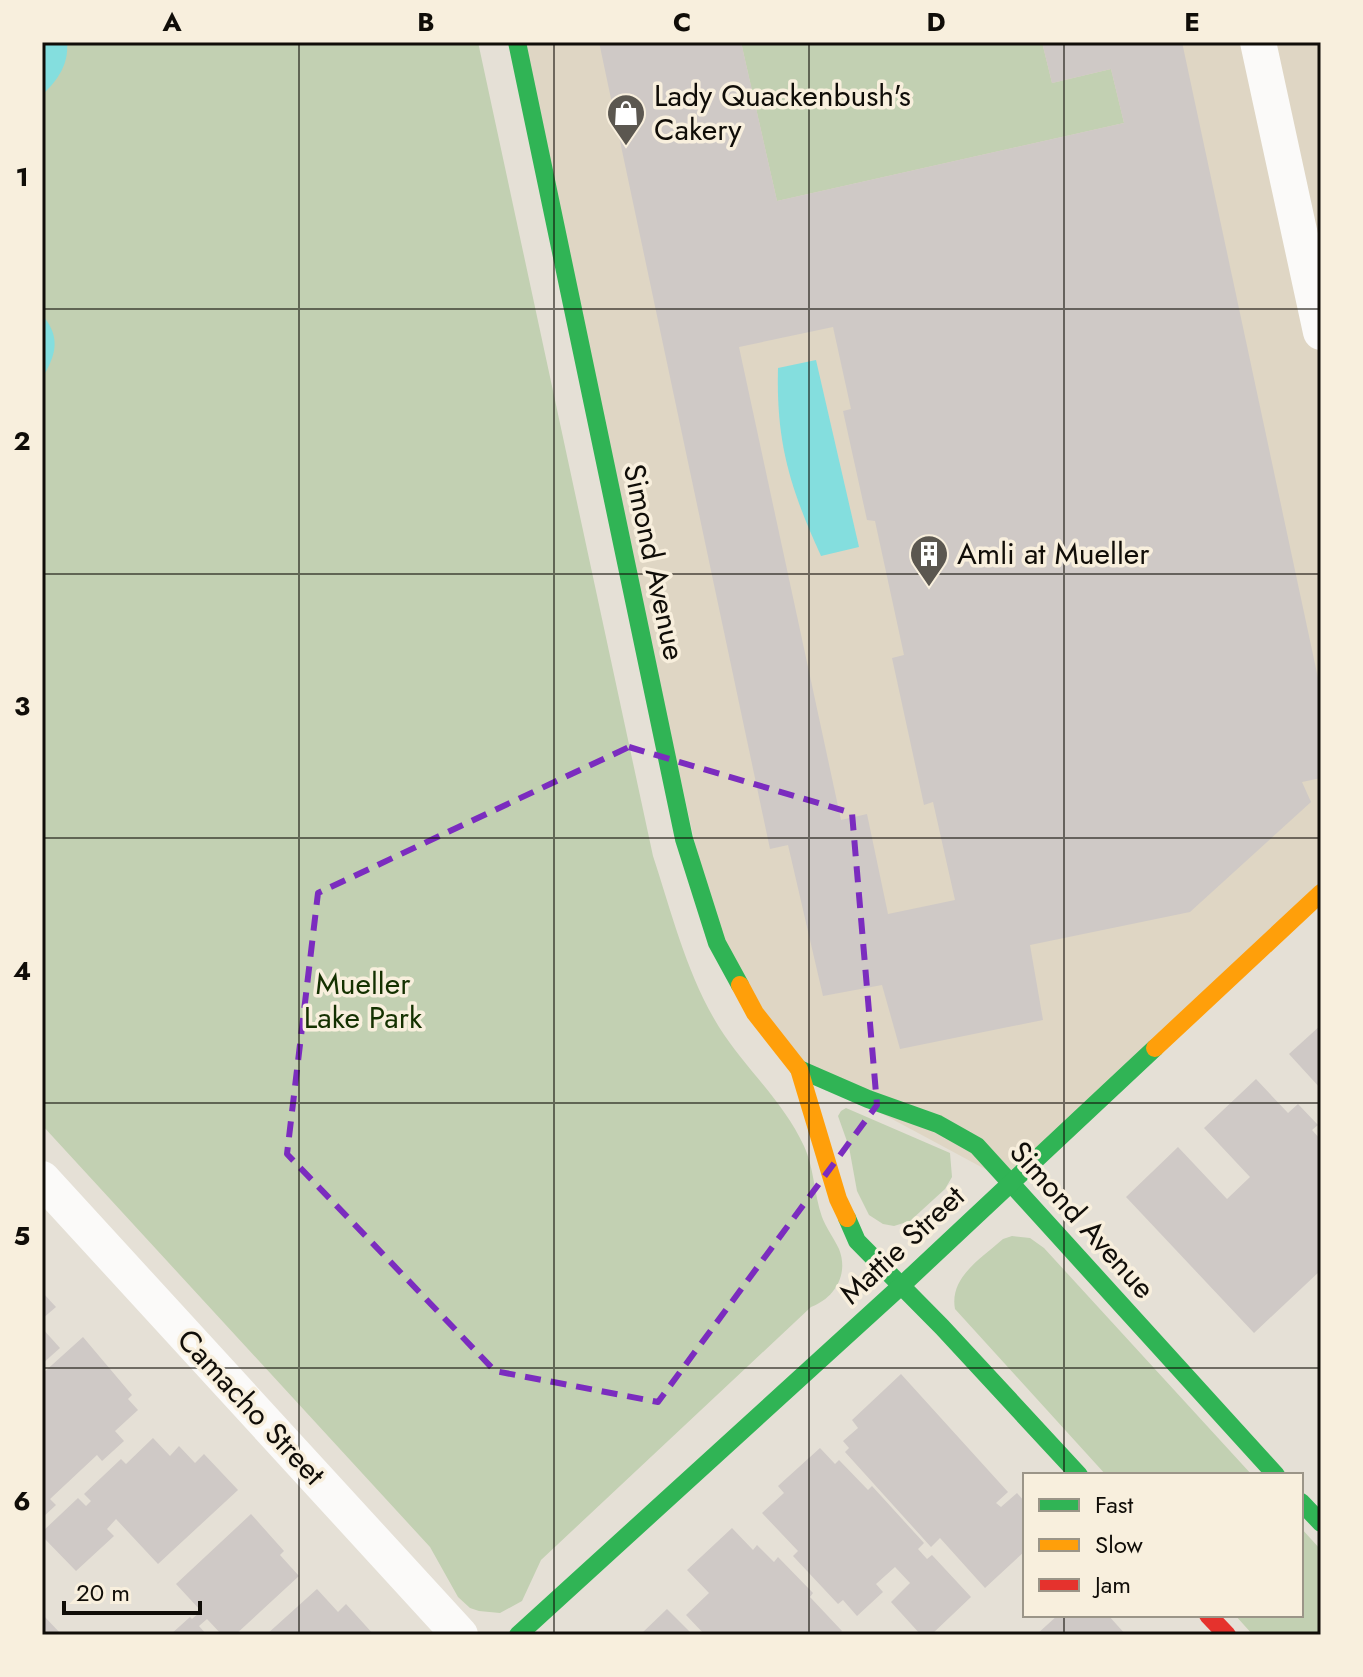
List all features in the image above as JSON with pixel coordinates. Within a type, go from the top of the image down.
[{"type":"street","name":"Simond Avenue","points":[[517,42],[684,839],[717,943],[755,1013],[799,1069],[838,1199],[857,1241],[1077,1473]]},
{"type":"street","points":[[1258,42],[1321,332]]},
{"type":"street","name":"Mattie Street","points":[[518,1635],[901,1286],[1321,893]]},
{"type":"street","name":"Simond Avenue","points":[[799,1069],[867,1099],[924,1117],[957,1132],[977,1146],[1274,1473]]},
{"type":"street","name":"Camacho Street","points":[[42,1179],[460,1635]]},
{"type":"street","points":[[1303,1504],[1321,1523]]},
{"type":"street","points":[[1210,1617],[1227,1635]]},
{"type":"highlighted area","points":[[629,747],[852,813],[877,1105],[658,1402],[495,1371],[287,1154],[318,893]]},
{"type":"shaded area","points":[[517,42],[1321,42],[1321,897],[1011,1183],[799,1069],[717,943]]},
{"type":"green space","name":"Mueller Lake Park","points":[[42,42],[478,42],[653,856],[698,986],[719,1027],[795,1130],[807,1154],[822,1217],[842,1258],[838,1284],[827,1298],[811,1307],[541,1560],[522,1601],[500,1613],[470,1608],[458,1597],[430,1547],[42,1125]]},
{"type":"green space","points":[[741,42],[1042,42],[1052,83],[1111,69],[1124,123],[777,201]]},
{"type":"green space","points":[[846,1108],[950,1153],[952,1177],[945,1189],[910,1221],[894,1226],[883,1224],[869,1215],[857,1191],[849,1147],[838,1116]]},
{"type":"green space","points":[[1012,1236],[1030,1238],[1044,1248],[1250,1473],[1104,1473],[955,1309],[954,1298],[962,1278],[1003,1239]]},
{"type":"green space","points":[[1303,1530],[1321,1550],[1321,1635],[1253,1635],[1237,1617],[1303,1617]]},
{"type":"water","points":[[42,42],[67,42],[67,50],[61,71],[42,95]]},
{"type":"water","points":[[43,316],[52,331],[54,347],[51,362],[42,378]]},
{"type":"water","points":[[816,360],[859,547],[821,556],[787,465],[778,395],[778,368]]},
{"type":"building","name":"Amli at Mueller","points":[[599,42],[741,42],[777,201],[1124,123],[1111,69],[1052,83],[1042,42],[1182,42],[1321,692],[1321,778],[1302,782],[1311,802],[1190,912],[1030,945],[1043,1020],[900,1049],[882,985],[823,996],[788,845],[770,849]],"holes":[[[833,327],[851,409],[843,411],[867,520],[875,521],[904,655],[892,658],[924,805],[933,802],[955,900],[888,914],[867,814],[841,820],[739,347]]]},
{"type":"building","points":[[1321,1025],[1321,1089],[1289,1054]]},
{"type":"building","points":[[1256,1079],[1288,1113],[1298,1104],[1318,1125],[1312,1130],[1321,1140],[1321,1270],[1254,1333],[1126,1197],[1178,1147],[1227,1199],[1250,1177],[1204,1128]]},
{"type":"building","points":[[42,1292],[56,1307],[42,1319]]},
{"type":"building","points":[[42,1328],[60,1348],[42,1364]]},
{"type":"building","points":[[83,1337],[132,1395],[128,1399],[138,1410],[115,1431],[124,1441],[102,1461],[97,1455],[50,1499],[56,1505],[42,1518],[42,1374]]},
{"type":"building","points":[[901,1374],[1008,1492],[996,1503],[1001,1507],[1017,1493],[1023,1500],[1023,1553],[985,1588],[940,1538],[931,1547],[845,1452],[849,1448],[843,1441],[858,1428],[852,1420]]},
{"type":"building","points":[[153,1438],[170,1456],[179,1446],[195,1463],[204,1454],[238,1490],[158,1564],[116,1519],[107,1529],[114,1536],[76,1571],[42,1536],[42,1532],[78,1498],[86,1506],[91,1501],[84,1494],[121,1459],[126,1464]]},
{"type":"building","points":[[820,1448],[835,1464],[839,1460],[868,1490],[872,1486],[924,1543],[918,1549],[927,1559],[932,1555],[971,1597],[931,1635],[921,1635],[891,1602],[910,1583],[895,1567],[876,1584],[883,1592],[857,1616],[843,1600],[838,1604],[793,1556],[798,1551],[762,1513],[784,1493],[778,1486]]},
{"type":"building","points":[[251,1514],[284,1551],[280,1555],[299,1576],[235,1635],[222,1635],[207,1619],[199,1626],[207,1635],[170,1635],[201,1611],[176,1584]]},
{"type":"building","points":[[732,1528],[753,1550],[757,1545],[774,1562],[778,1557],[813,1593],[810,1597],[842,1631],[838,1635],[705,1635],[686,1615],[709,1593],[687,1570]]},
{"type":"building","points":[[317,1589],[338,1612],[346,1604],[374,1635],[266,1635]]},
{"type":"building","points":[[667,1609],[693,1635],[640,1635]]},
{"type":"building","points":[[42,1614],[62,1635],[42,1635]]},
{"type":"building","points":[[1056,1617],[1110,1617],[1126,1635],[1036,1635]]},
{"type":"traffic: fast","points":[[517,42],[684,839],[717,943],[740,985]]},
{"type":"traffic: fast","points":[[518,1635],[901,1286],[1155,1048]]},
{"type":"traffic: fast","points":[[799,1069],[868,1099],[938,1124],[977,1146],[1274,1473]]},
{"type":"traffic: fast","points":[[847,1218],[857,1241],[942,1327],[1077,1473]]},
{"type":"traffic: fast","points":[[1303,1504],[1321,1523]]},
{"type":"traffic: slow","points":[[1155,1048],[1321,893]]},
{"type":"traffic: slow","points":[[740,985],[755,1013],[799,1069],[838,1199],[847,1218]]},
{"type":"traffic: jam","points":[[1210,1617],[1227,1635]]},
{"type":"place","name":"Lady Quackenbush's Cakery","points":[[626,147]]},
{"type":"place","name":"Amli at Mueller","points":[[929,588]]}]
